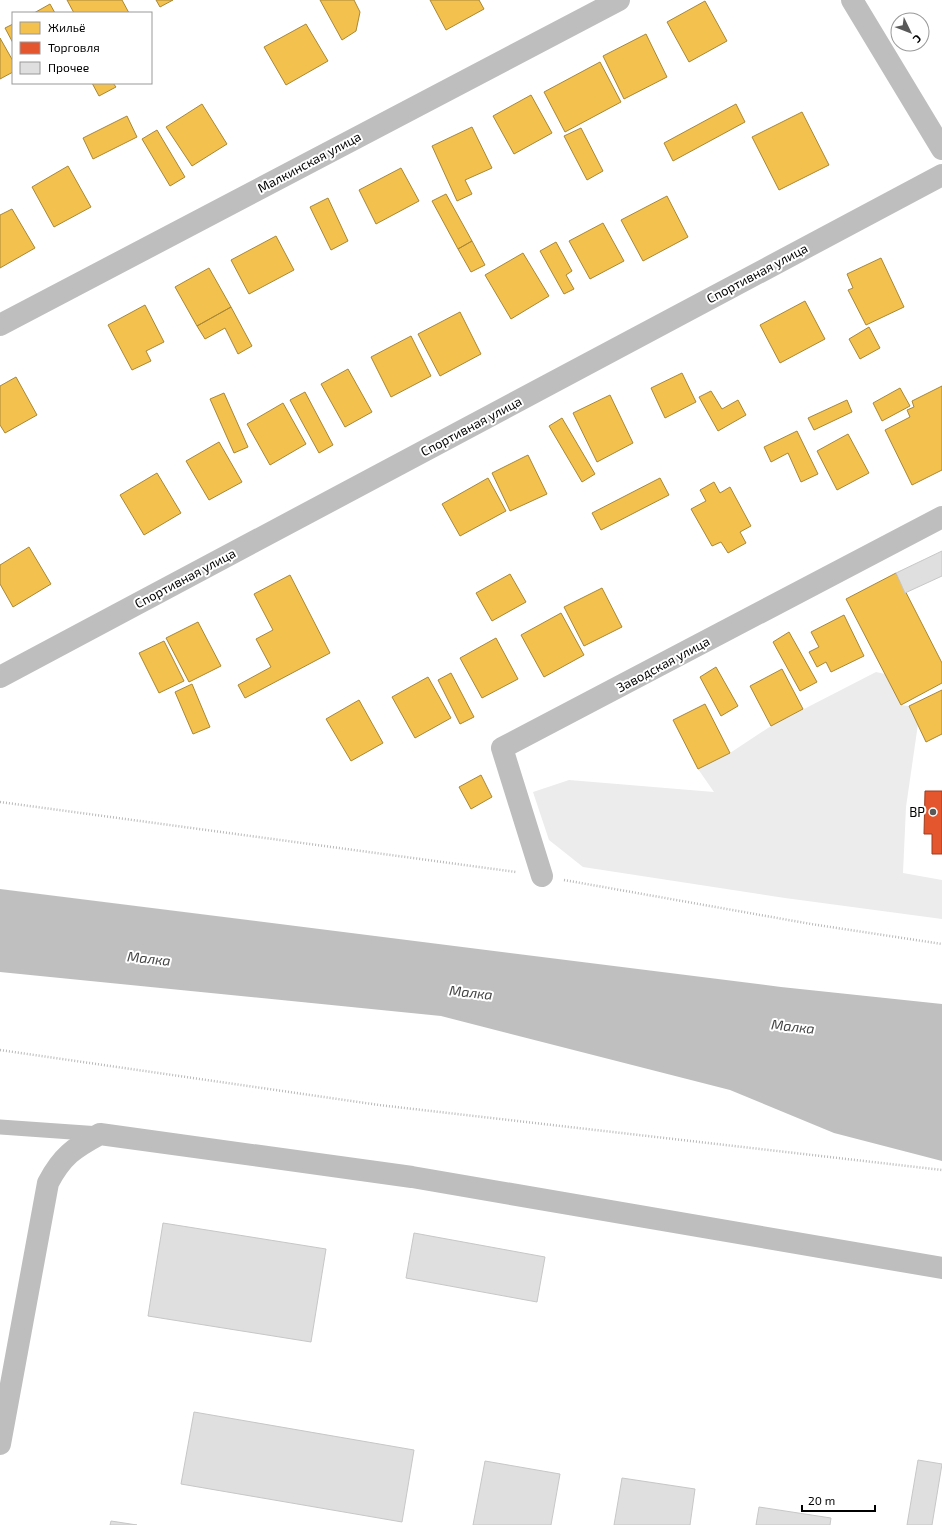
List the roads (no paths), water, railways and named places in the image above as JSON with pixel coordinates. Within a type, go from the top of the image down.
[{"type":"street","name":"Малкинская улица","points":[[0,325],[619,0]]},
{"type":"street","points":[[852,0],[942,149]]},
{"type":"street","name":"Спортивная улица","points":[[0,677],[942,175]]},
{"type":"street","name":"Заводская улица","points":[[542,876],[502,748],[942,517]]},
{"type":"street","points":[[0,1444],[48,1183],[56,1167],[71,1151],[100,1134],[412,1177],[942,1268]]},
{"type":"lane","points":[[0,1127],[100,1134]]},
{"type":"water","name":"Малка","points":[[0,889],[781,987],[942,1004],[942,1161],[834,1133],[730,1090],[441,1016],[0,972]]},
{"type":"place","name":"BP","points":[[933,812]]}]
